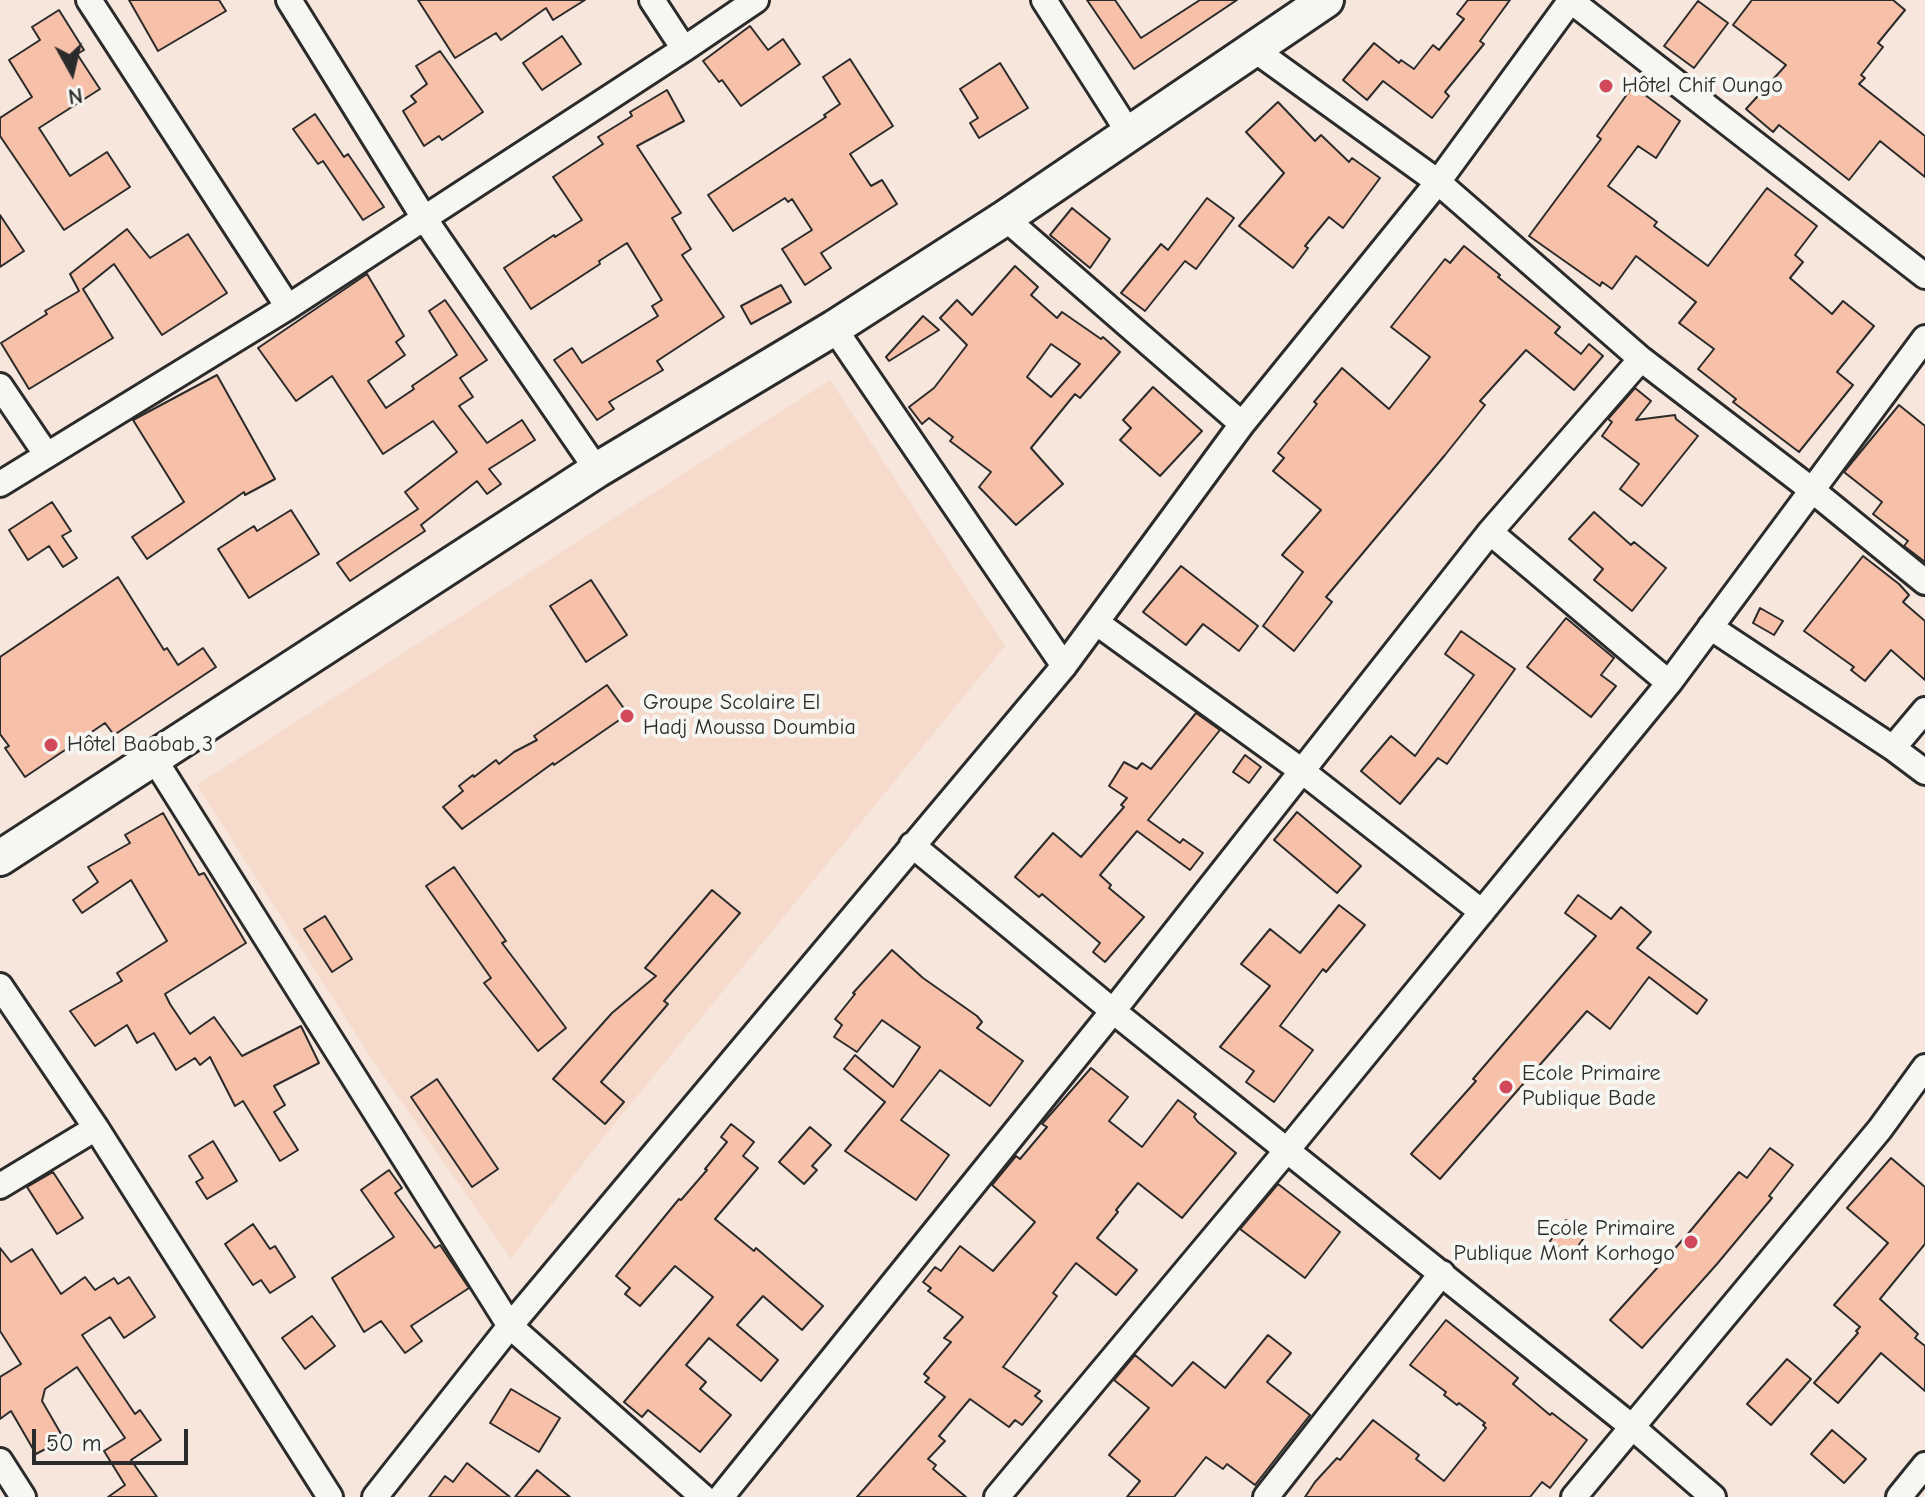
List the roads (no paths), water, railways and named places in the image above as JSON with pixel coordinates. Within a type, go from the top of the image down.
[{"type":"street","points":[[89,0],[288,307]]},
{"type":"street","points":[[289,0],[424,218],[597,470]]},
{"type":"street","points":[[652,0],[684,49]]},
{"type":"street","points":[[0,484],[288,307],[756,0]]},
{"type":"street","points":[[1044,0],[1129,133]]},
{"type":"street","points":[[0,858],[597,470],[834,328],[1005,218],[1326,0]]},
{"type":"street","points":[[375,1497],[510,1326],[1064,666],[1242,424],[1438,182],[1570,0],[1925,276]]},
{"type":"street","points":[[1255,50],[1438,182],[1641,359],[1812,490],[1925,582]]},
{"type":"street","points":[[1005,218],[1242,424]]},
{"type":"street","points":[[834,328],[1064,666]]},
{"type":"street","points":[[997,1497],[1288,1149],[1669,683],[1925,338]]},
{"type":"street","points":[[721,1497],[1113,1011],[1490,532],[1641,359]]},
{"type":"street","points":[[0,386],[46,454]]},
{"type":"street","points":[[1490,532],[1669,683]]},
{"type":"street","points":[[1097,623],[1302,771],[1482,912]]},
{"type":"street","points":[[1710,627],[1925,772]]},
{"type":"street","points":[[1893,748],[1925,710]]},
{"type":"street","points":[[153,757],[510,1326],[703,1497]]},
{"type":"street","points":[[912,845],[1113,1011],[1631,1426],[1713,1497]]},
{"type":"street","points":[[0,986],[96,1128],[330,1497]]},
{"type":"street","points":[[1574,1497],[1880,1129],[1925,1067]]},
{"type":"street","points":[[0,1186],[96,1128]]},
{"type":"street","points":[[1266,1497],[1442,1273]]},
{"type":"street","points":[[0,1461],[23,1497]]},
{"type":"street","points":[[1899,1497],[1925,1465]]},
{"type":"place","name":"Hôtel Chif Oungo","points":[[1606,86]]},
{"type":"place","name":"Groupe Scolaire El Hadj Moussa Doumbia","points":[[627,716]]},
{"type":"place","name":"Hôtel Baobab 3","points":[[51,745]]},
{"type":"place","name":"Ecole Primaire Publique Bade","points":[[1506,1087]]},
{"type":"place","name":"Ecole Primaire Publique Mont Korhogo","points":[[1691,1242]]}]
